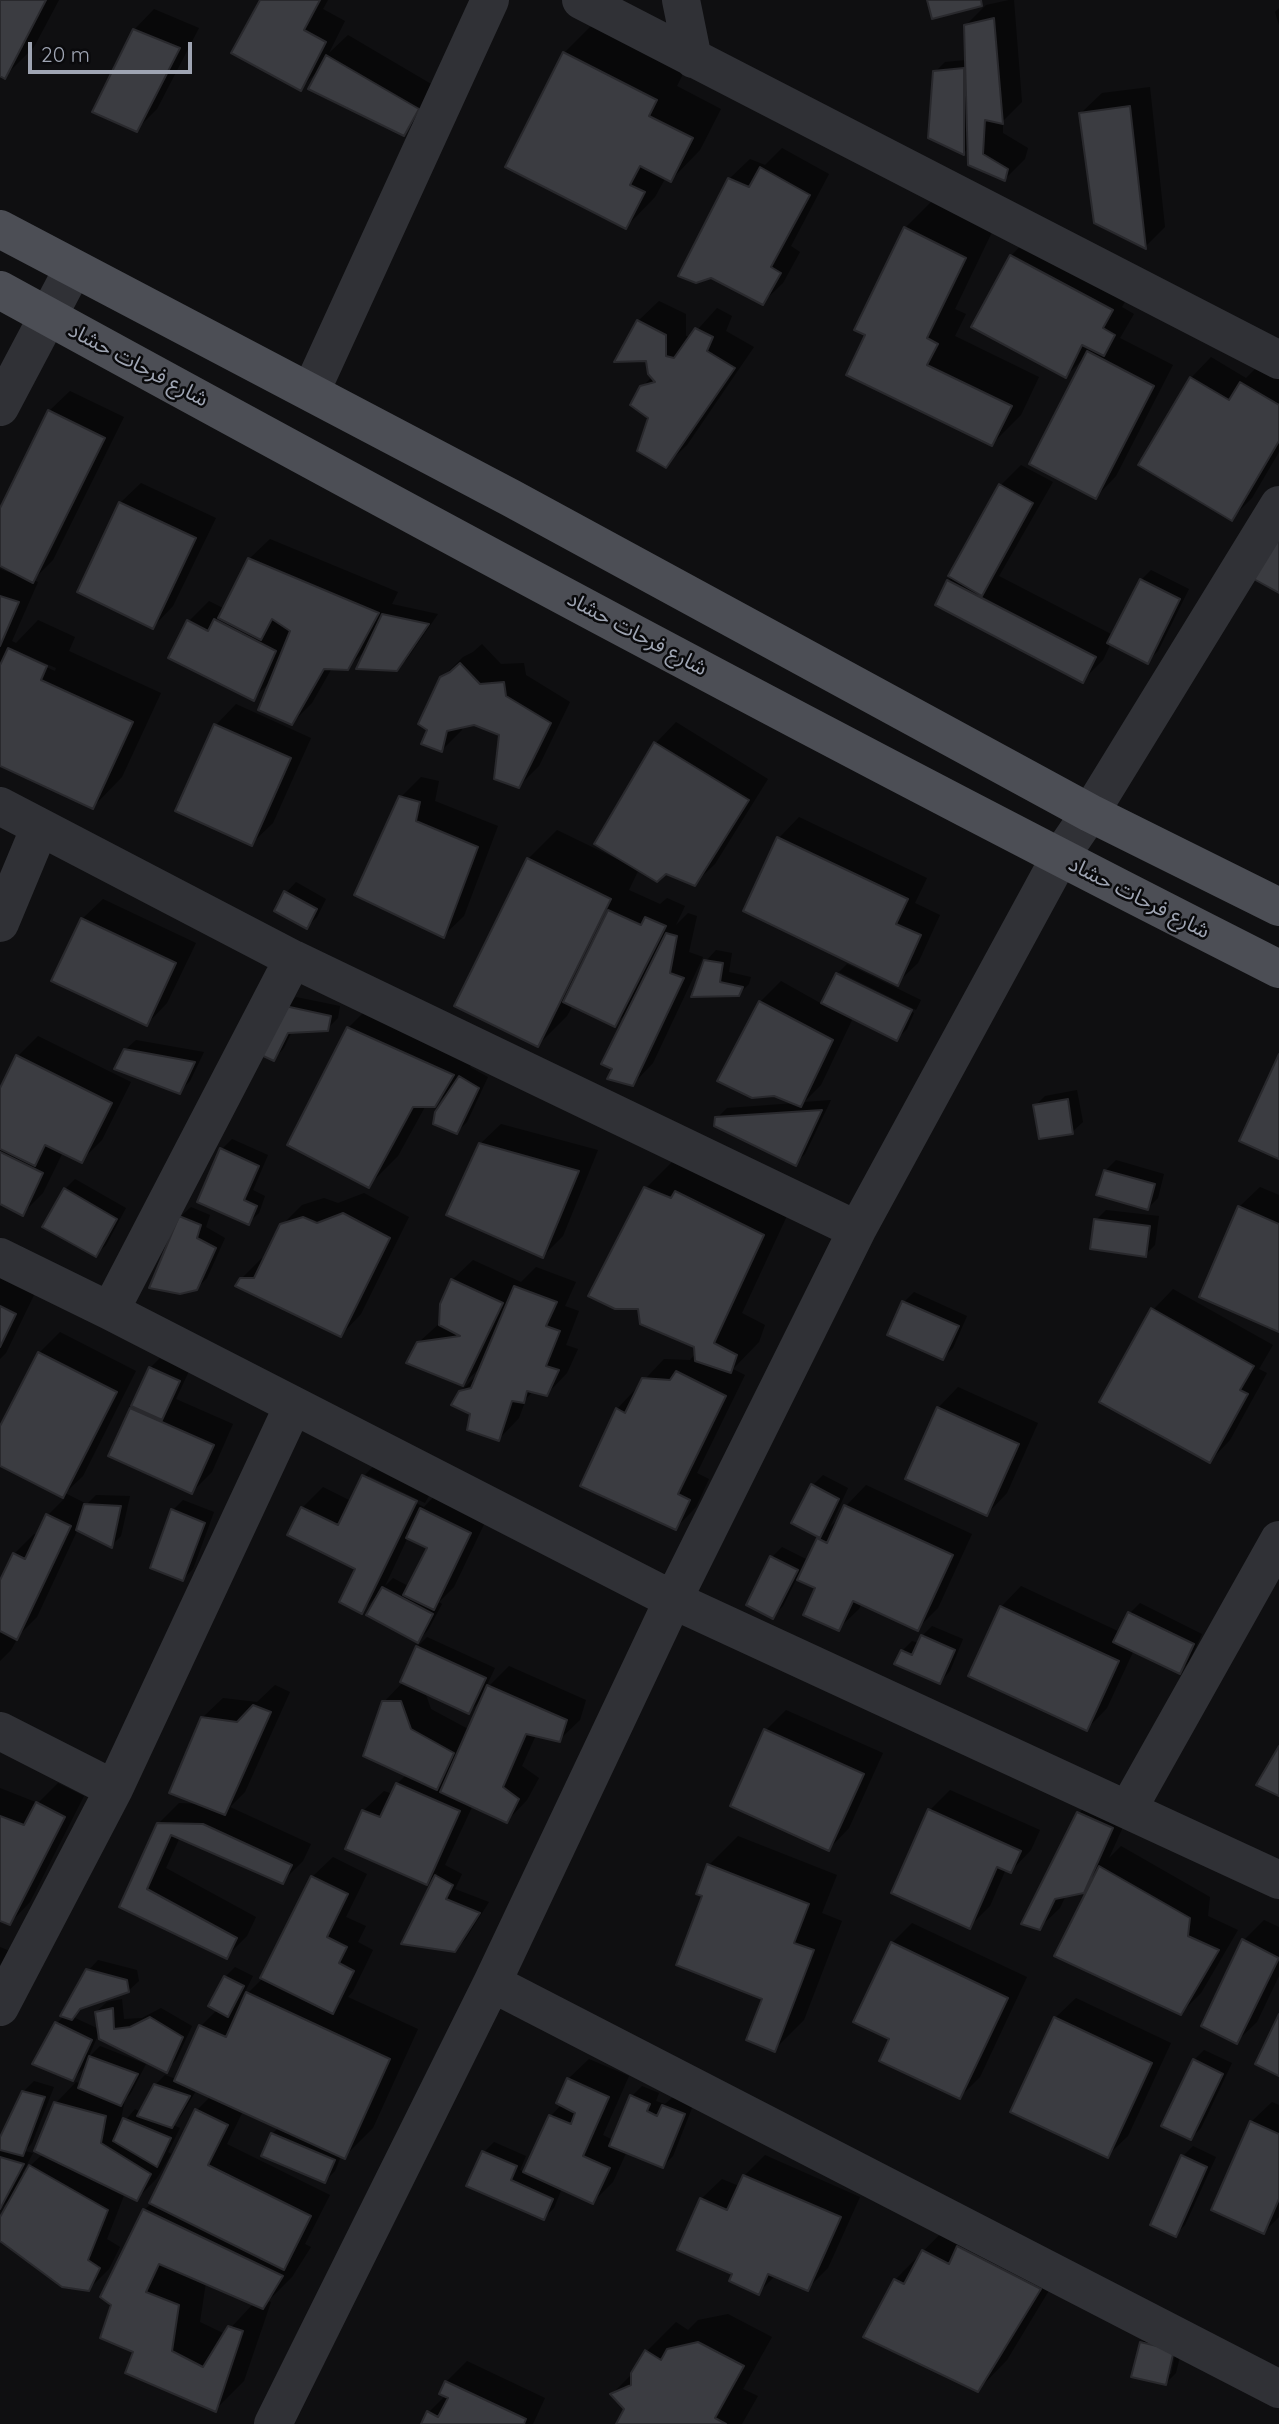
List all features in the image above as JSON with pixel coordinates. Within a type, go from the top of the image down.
[{"type":"main road","points":[[0,229],[312,391],[1090,813],[1279,907]]},
{"type":"main road","name":"شارع فرحات حشاد","points":[[0,289],[654,644],[1060,858],[1279,968]]},
{"type":"main road","points":[[488,554],[511,498]]},
{"type":"street","points":[[312,391],[490,0]]},
{"type":"street","points":[[581,0],[1279,360]]},
{"type":"street","points":[[681,0],[693,59]]},
{"type":"street","points":[[0,407],[73,269]]},
{"type":"street","points":[[273,2424],[492,1983],[673,1600],[857,1230],[1060,858],[1279,505]]},
{"type":"street","points":[[0,806],[293,958],[857,1230]]},
{"type":"street","points":[[0,923],[40,827]]},
{"type":"street","points":[[110,1311],[293,958]]},
{"type":"street","points":[[0,1257],[673,1600],[1279,1881]]},
{"type":"street","points":[[0,2007],[114,1789],[293,1406]]},
{"type":"street","points":[[1128,1809],[1279,1540]]},
{"type":"street","points":[[0,1731],[114,1789]]},
{"type":"street","points":[[492,1983],[1279,2389]]},
{"type":"building","points":[[0,0],[46,0],[5,79],[0,76]]},
{"type":"building","points":[[260,0],[320,0],[304,30],[326,42],[301,91],[231,53]]},
{"type":"building","points":[[927,0],[981,0],[982,6],[932,19]]},
{"type":"building","points":[[994,18],[1003,124],[985,120],[983,154],[1008,169],[1005,181],[968,165],[964,25]]},
{"type":"building","points":[[133,29],[180,48],[137,132],[92,112]]},
{"type":"building","points":[[563,52],[657,100],[649,116],[693,138],[671,182],[640,166],[630,185],[645,192],[626,229],[505,167]]},
{"type":"building","points":[[326,55],[419,109],[404,136],[308,89]]},
{"type":"building","points":[[964,68],[964,155],[928,138],[933,71]]},
{"type":"building","points":[[1130,106],[1146,249],[1094,223],[1079,113]]},
{"type":"building","points":[[760,167],[810,195],[771,267],[781,273],[763,305],[711,278],[696,283],[678,276],[728,178],[749,187]]},
{"type":"building","points":[[904,227],[966,258],[927,338],[938,344],[927,365],[1012,406],[992,446],[846,375],[865,335],[854,330]]},
{"type":"building","points":[[1010,255],[1113,310],[1103,328],[1115,335],[1104,356],[1082,345],[1066,378],[971,327]]},
{"type":"building","points":[[637,320],[666,335],[666,356],[674,358],[695,328],[713,337],[707,351],[735,368],[666,468],[637,451],[648,418],[630,405],[640,386],[655,382],[648,374],[646,361],[614,362]]},
{"type":"building","points":[[1087,351],[1154,386],[1096,499],[1029,464]]},
{"type":"building","points":[[1190,377],[1229,400],[1240,382],[1279,405],[1279,441],[1232,521],[1138,465]]},
{"type":"building","points":[[48,410],[105,438],[33,583],[0,566],[0,508]]},
{"type":"building","points":[[999,484],[1033,503],[982,596],[948,576]]},
{"type":"building","points":[[119,502],[196,538],[153,629],[77,592]]},
{"type":"building","points":[[1279,530],[1279,593],[1252,578]]},
{"type":"building","points":[[248,558],[379,613],[348,670],[324,669],[292,725],[258,710],[290,631],[272,619],[261,640],[218,618]]},
{"type":"building","points":[[1140,579],[1180,599],[1148,664],[1107,643]]},
{"type":"building","points":[[947,580],[1096,657],[1083,683],[935,605]]},
{"type":"building","points":[[0,596],[19,602],[0,646]]},
{"type":"building","points":[[382,614],[429,624],[397,671],[356,669]]},
{"type":"building","points":[[214,619],[276,651],[254,701],[168,658],[187,620],[208,631]]},
{"type":"building","points":[[8,648],[47,666],[41,680],[133,722],[93,809],[0,766],[0,665]]},
{"type":"building","points":[[460,663],[480,684],[504,682],[506,696],[551,723],[519,788],[494,779],[499,735],[474,725],[447,731],[442,752],[421,744],[427,730],[418,724],[440,677]]},
{"type":"building","points":[[214,724],[291,758],[252,846],[175,811]]},
{"type":"building","points":[[654,742],[749,800],[695,886],[666,874],[657,882],[594,844]]},
{"type":"building","points":[[399,796],[420,802],[416,821],[478,847],[444,938],[354,895]]},
{"type":"building","points":[[777,837],[908,899],[896,924],[921,935],[898,986],[743,911]]},
{"type":"building","points":[[527,858],[611,899],[538,1047],[454,1006]]},
{"type":"building","points":[[284,891],[317,909],[307,929],[274,911]]},
{"type":"building","points":[[608,910],[641,925],[645,917],[666,926],[615,1027],[563,1002]]},
{"type":"building","points":[[81,918],[176,963],[147,1026],[51,981]]},
{"type":"building","points":[[666,933],[677,936],[670,973],[684,978],[633,1086],[607,1079],[612,1069],[601,1064]]},
{"type":"building","points":[[704,960],[723,963],[720,982],[743,987],[739,996],[691,997]]},
{"type":"building","points":[[836,973],[912,1010],[897,1041],[821,1003]]},
{"type":"building","points":[[759,1001],[833,1040],[801,1107],[774,1096],[752,1098],[717,1081]]},
{"type":"building","points":[[285,1006],[331,1016],[328,1031],[288,1033],[274,1061],[259,1054]]},
{"type":"building","points":[[347,1027],[454,1075],[435,1107],[413,1107],[369,1188],[287,1145]]},
{"type":"building","points":[[124,1049],[195,1062],[180,1094],[114,1069]]},
{"type":"building","points":[[1279,1054],[1279,1159],[1239,1141]]},
{"type":"building","points":[[16,1055],[112,1103],[82,1163],[45,1145],[35,1166],[0,1149],[0,1088]]},
{"type":"building","points":[[459,1076],[479,1088],[457,1134],[433,1124],[435,1112]]},
{"type":"building","points":[[1068,1099],[1073,1134],[1039,1139],[1033,1105]]},
{"type":"building","points":[[822,1110],[796,1166],[714,1126],[715,1117]]},
{"type":"building","points":[[479,1143],[579,1171],[543,1258],[446,1215]]},
{"type":"building","points":[[220,1148],[259,1166],[244,1200],[257,1206],[249,1225],[197,1202]]},
{"type":"building","points":[[0,1152],[43,1173],[23,1216],[0,1204]]},
{"type":"building","points":[[1104,1170],[1155,1184],[1148,1210],[1096,1195]]},
{"type":"building","points":[[644,1187],[671,1198],[675,1191],[764,1235],[714,1343],[737,1355],[731,1373],[695,1361],[694,1347],[640,1324],[638,1309],[615,1309],[588,1296]]},
{"type":"building","points":[[64,1188],[117,1219],[96,1257],[42,1227]]},
{"type":"building","points":[[1238,1206],[1279,1224],[1279,1332],[1199,1297]]},
{"type":"building","points":[[343,1213],[390,1238],[341,1337],[235,1286],[240,1278],[254,1278],[280,1224],[303,1217],[317,1223]]},
{"type":"building","points":[[179,1216],[201,1225],[197,1238],[216,1248],[197,1290],[180,1294],[149,1288]]},
{"type":"building","points":[[1094,1219],[1150,1226],[1146,1257],[1090,1249]]},
{"type":"building","points":[[451,1279],[503,1303],[463,1386],[406,1363],[417,1342],[460,1336],[439,1325],[440,1304]]},
{"type":"building","points":[[514,1286],[557,1302],[546,1326],[560,1331],[546,1366],[559,1370],[547,1396],[527,1391],[524,1403],[512,1401],[499,1441],[467,1430],[470,1414],[451,1405],[459,1391],[471,1388]]},
{"type":"building","points":[[902,1301],[959,1326],[943,1360],[887,1335]]},
{"type":"building","points":[[0,1306],[16,1314],[0,1347]]},
{"type":"building","points":[[1151,1308],[1254,1366],[1240,1390],[1248,1394],[1210,1463],[1099,1402]]},
{"type":"building","points":[[38,1352],[117,1392],[63,1498],[0,1466],[0,1426]]},
{"type":"building","points":[[149,1367],[180,1381],[162,1420],[131,1406]]},
{"type":"building","points":[[676,1371],[726,1396],[678,1494],[690,1500],[676,1530],[580,1486],[616,1408],[625,1413],[642,1378],[670,1380]]},
{"type":"building","points":[[937,1407],[1019,1444],[987,1516],[905,1479]]},
{"type":"building","points":[[130,1408],[214,1445],[192,1494],[108,1456]]},
{"type":"building","points":[[362,1475],[417,1501],[362,1614],[339,1602],[355,1569],[287,1535],[301,1507],[338,1525]]},
{"type":"building","points":[[811,1484],[839,1499],[820,1538],[791,1523]]},
{"type":"building","points":[[84,1504],[121,1506],[112,1548],[76,1530]]},
{"type":"building","points":[[844,1505],[953,1555],[918,1631],[853,1601],[839,1631],[803,1615],[815,1588],[797,1580],[817,1538],[827,1543]]},
{"type":"building","points":[[420,1508],[471,1533],[434,1610],[403,1595],[427,1548],[406,1538]]},
{"type":"building","points":[[171,1509],[205,1523],[183,1581],[150,1568]]},
{"type":"building","points":[[46,1514],[71,1526],[17,1640],[0,1631],[0,1580],[13,1553],[25,1559]]},
{"type":"building","points":[[770,1556],[798,1570],[773,1619],[746,1605]]},
{"type":"building","points":[[382,1587],[433,1614],[418,1643],[366,1615]]},
{"type":"building","points":[[1000,1606],[1119,1661],[1087,1731],[968,1676]]},
{"type":"building","points":[[1128,1612],[1194,1644],[1180,1674],[1113,1642]]},
{"type":"building","points":[[921,1635],[955,1650],[940,1684],[894,1664],[901,1650],[912,1655]]},
{"type":"building","points":[[416,1646],[486,1678],[469,1714],[400,1682]]},
{"type":"building","points":[[487,1685],[567,1720],[560,1742],[526,1734],[503,1787],[519,1799],[507,1823],[440,1792]]},
{"type":"building","points":[[382,1701],[401,1701],[411,1729],[454,1753],[437,1790],[363,1756]]},
{"type":"building","points":[[253,1705],[271,1712],[225,1815],[169,1793],[201,1717],[237,1722]]},
{"type":"building","points":[[764,1729],[864,1774],[829,1851],[730,1806]]},
{"type":"building","points":[[1279,1746],[1279,1796],[1256,1785]]},
{"type":"building","points":[[396,1783],[460,1811],[427,1885],[345,1849],[362,1810],[380,1817]]},
{"type":"building","points":[[36,1802],[65,1817],[10,1925],[0,1921],[0,1816],[24,1825]]},
{"type":"building","points":[[928,1809],[1021,1851],[1011,1873],[997,1867],[970,1929],[891,1893]]},
{"type":"building","points":[[1077,1812],[1113,1828],[1084,1893],[1055,1899],[1040,1930],[1021,1924]]},
{"type":"building","points":[[157,1823],[203,1824],[292,1865],[283,1884],[171,1835],[147,1889],[237,1938],[227,1959],[119,1907]]},
{"type":"building","points":[[707,1864],[809,1904],[794,1943],[814,1950],[775,2052],[746,2040],[762,1999],[676,1965],[702,1896],[696,1894]]},
{"type":"building","points":[[1099,1866],[1190,1918],[1188,1936],[1219,1950],[1181,2015],[1054,1956]]},
{"type":"building","points":[[435,1875],[453,1885],[446,1899],[480,1913],[455,1952],[401,1944]]},
{"type":"building","points":[[311,1876],[348,1894],[327,1937],[347,1947],[339,1963],[354,1971],[333,2014],[260,1978]]},
{"type":"building","points":[[1242,1939],[1279,1958],[1237,2044],[1201,2026]]},
{"type":"building","points":[[891,1942],[1008,1998],[960,2099],[879,2061],[889,2039],[853,2022]]},
{"type":"building","points":[[86,1969],[127,1980],[129,1992],[80,2009],[72,2020],[60,2016]]},
{"type":"building","points":[[224,1976],[244,1986],[228,2017],[208,2006]]},
{"type":"building","points":[[246,1992],[390,2059],[345,2159],[174,2081],[199,2025],[226,2037]]},
{"type":"building","points":[[113,2008],[114,2029],[130,2027],[150,2017],[183,2037],[167,2073],[99,2039],[95,2012]]},
{"type":"building","points":[[1279,2014],[1279,2076],[1255,2064]]},
{"type":"building","points":[[1054,2017],[1152,2063],[1108,2158],[1010,2112]]},
{"type":"building","points":[[55,2022],[92,2040],[73,2081],[32,2064]]},
{"type":"building","points":[[89,2056],[138,2074],[121,2106],[78,2088]]},
{"type":"building","points":[[1193,2059],[1223,2074],[1191,2140],[1161,2126]]},
{"type":"building","points":[[567,2078],[609,2097],[583,2156],[610,2168],[593,2204],[523,2172],[549,2115],[571,2124],[575,2113],[556,2103]]},
{"type":"building","points":[[154,2084],[190,2096],[172,2128],[137,2116]]},
{"type":"building","points":[[22,2091],[45,2097],[23,2156],[0,2150],[0,2137]]},
{"type":"building","points":[[630,2095],[650,2104],[647,2111],[657,2116],[662,2105],[685,2114],[663,2168],[609,2146]]},
{"type":"building","points":[[54,2102],[106,2116],[101,2143],[151,2174],[137,2201],[34,2151]]},
{"type":"building","points":[[195,2109],[228,2125],[208,2165],[311,2216],[284,2270],[149,2203]]},
{"type":"building","points":[[123,2118],[171,2138],[157,2167],[113,2141]]},
{"type":"building","points":[[1250,2121],[1279,2134],[1279,2199],[1264,2234],[1211,2210]]},
{"type":"building","points":[[271,2133],[335,2160],[325,2183],[261,2156]]},
{"type":"building","points":[[482,2151],[517,2166],[511,2180],[553,2199],[544,2220],[466,2186]]},
{"type":"building","points":[[1181,2155],[1207,2167],[1176,2237],[1150,2225]]},
{"type":"building","points":[[0,2157],[24,2164],[0,2209]]},
{"type":"building","points":[[29,2165],[108,2210],[88,2260],[100,2268],[89,2291],[62,2287],[0,2241],[0,2217]]},
{"type":"building","points":[[743,2175],[841,2217],[808,2291],[768,2274],[759,2295],[729,2281],[732,2274],[677,2250],[700,2198],[727,2210]]},
{"type":"building","points":[[143,2209],[283,2276],[263,2309],[159,2264],[146,2292],[179,2305],[172,2351],[203,2367],[228,2326],[243,2331],[216,2412],[125,2373],[133,2352],[100,2338],[111,2305],[100,2297]]},
{"type":"building","points":[[957,2246],[1041,2289],[978,2392],[863,2337],[894,2279],[904,2284],[922,2250],[949,2264]]},
{"type":"building","points":[[698,2342],[744,2366],[715,2418],[726,2424],[616,2424],[624,2409],[610,2394],[631,2385],[631,2373],[645,2350],[661,2360],[667,2349]]},
{"type":"building","points":[[1140,2342],[1174,2350],[1166,2385],[1131,2377]]},
{"type":"building","points":[[445,2381],[526,2419],[524,2424],[421,2424],[427,2411],[438,2417],[448,2398],[439,2394]]}]
